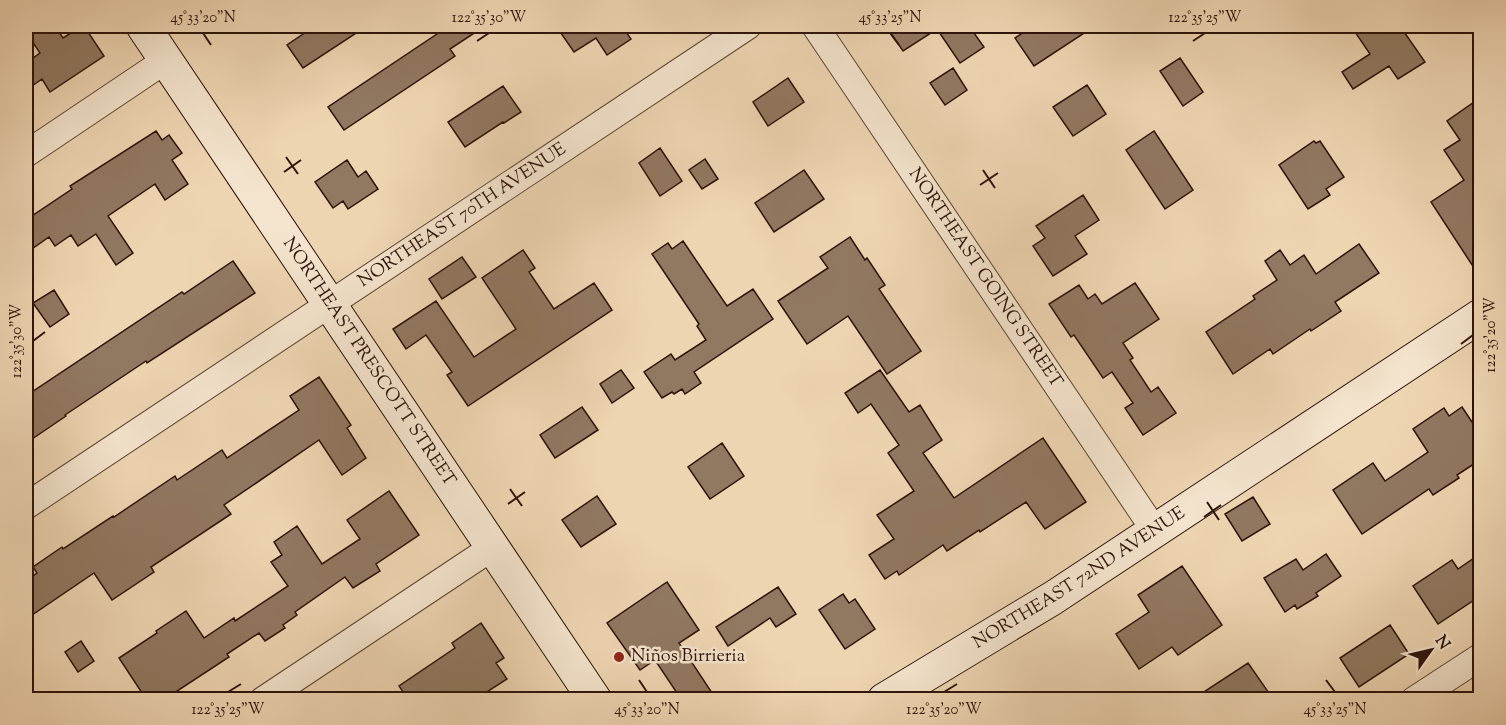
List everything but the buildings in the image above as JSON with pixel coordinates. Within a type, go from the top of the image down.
[{"type":"street","name":"NORTHEAST PRESCOTT STREET","points":[[143,26],[595,699]]},
{"type":"street","name":"NORTHEAST 70TH AVENUE","points":[[26,506],[748,26]]},
{"type":"street","name":"NORTHEAST GOING STREET","points":[[815,26],[1155,531]]},
{"type":"street","points":[[26,154],[166,60]]},
{"type":"street","name":"NORTHEAST 72ND AVENUE","points":[[885,699],[1053,598],[1480,316]]},
{"type":"street","points":[[263,699],[493,547]]},
{"type":"street","points":[[1414,699],[1480,657]]},
{"type":"place","name":"Niños Birrieria","points":[[619,657]]}]
